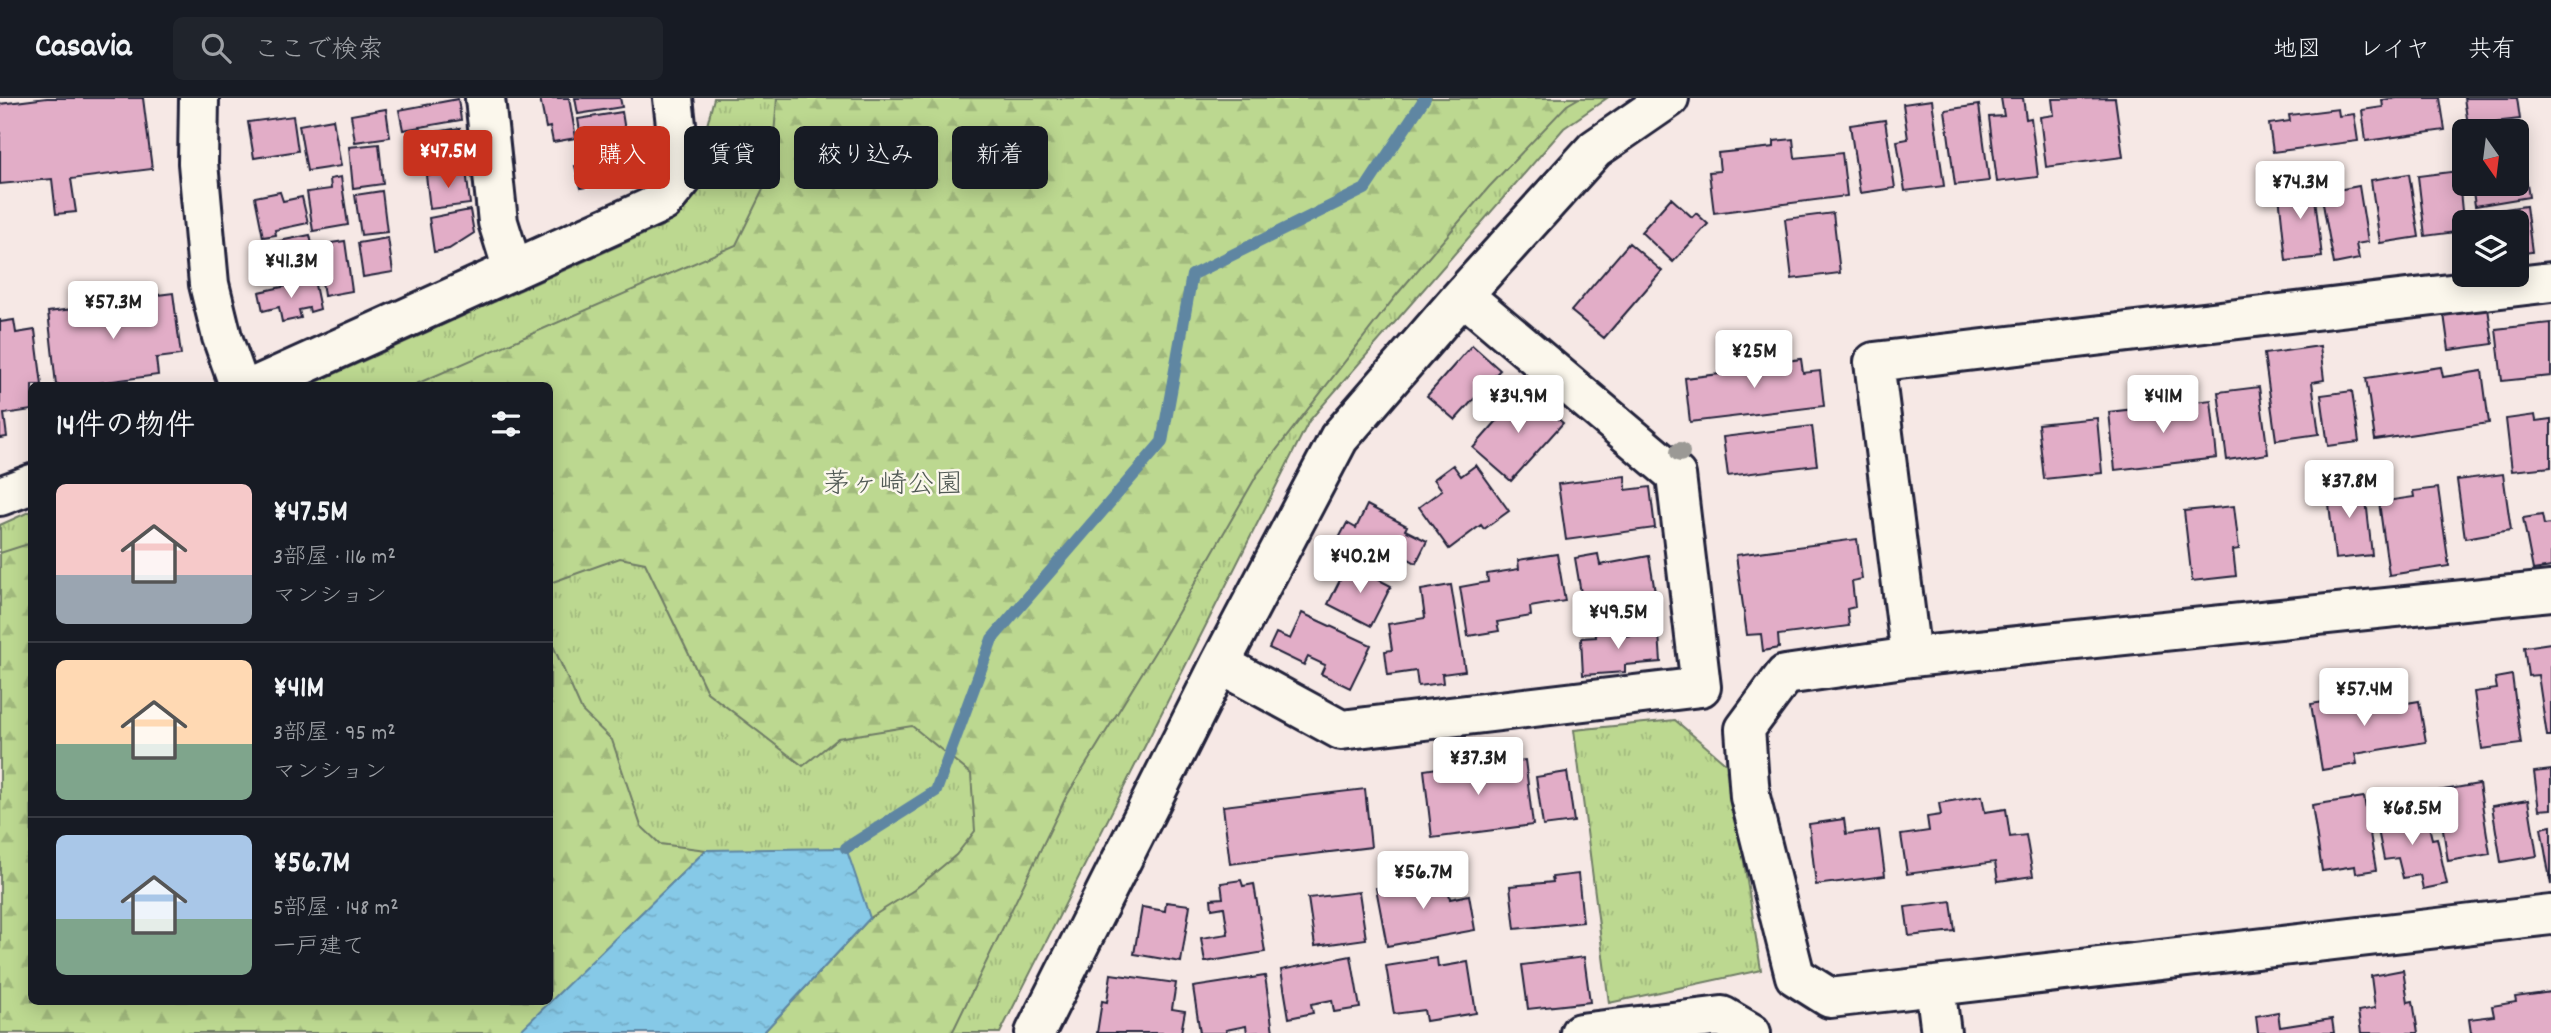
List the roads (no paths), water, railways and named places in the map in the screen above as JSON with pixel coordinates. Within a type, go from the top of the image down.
[{"type":"street","points":[[199,98],[198,163],[209,284],[222,337],[238,382]]},
{"type":"street","points":[[485,98],[498,222],[513,270]]},
{"type":"street","points":[[498,222],[517,213],[510,98]]},
{"type":"street","points":[[265,382],[663,202],[682,179],[673,98]]},
{"type":"street","points":[[1035,1033],[1220,664],[1339,438],[1595,149],[1669,98]]},
{"type":"street","points":[[1911,657],[1874,362],[2551,282]]},
{"type":"street","points":[[1220,664],[1341,730],[1701,687],[1676,475],[1463,295]]},
{"type":"street","points":[[0,496],[28,486]]},
{"type":"street","points":[[2551,591],[1911,657],[1786,675],[1745,729],[1751,797],[1794,976],[1830,998],[2551,915]]},
{"type":"street","points":[[1935,986],[1941,1033]]},
{"type":"street","points":[[1580,1033],[1737,1025]]},
{"type":"water","points":[[846,848],[870,918],[763,1033],[518,1033],[547,1005],[553,1005],[553,999],[706,850]]},
{"type":"waterway","points":[[846,848],[936,791],[992,639],[1162,442],[1192,275],[1365,189],[1425,98]]},
{"type":"park label","name":"茅ヶ崎公園","points":[[893,482]]}]
